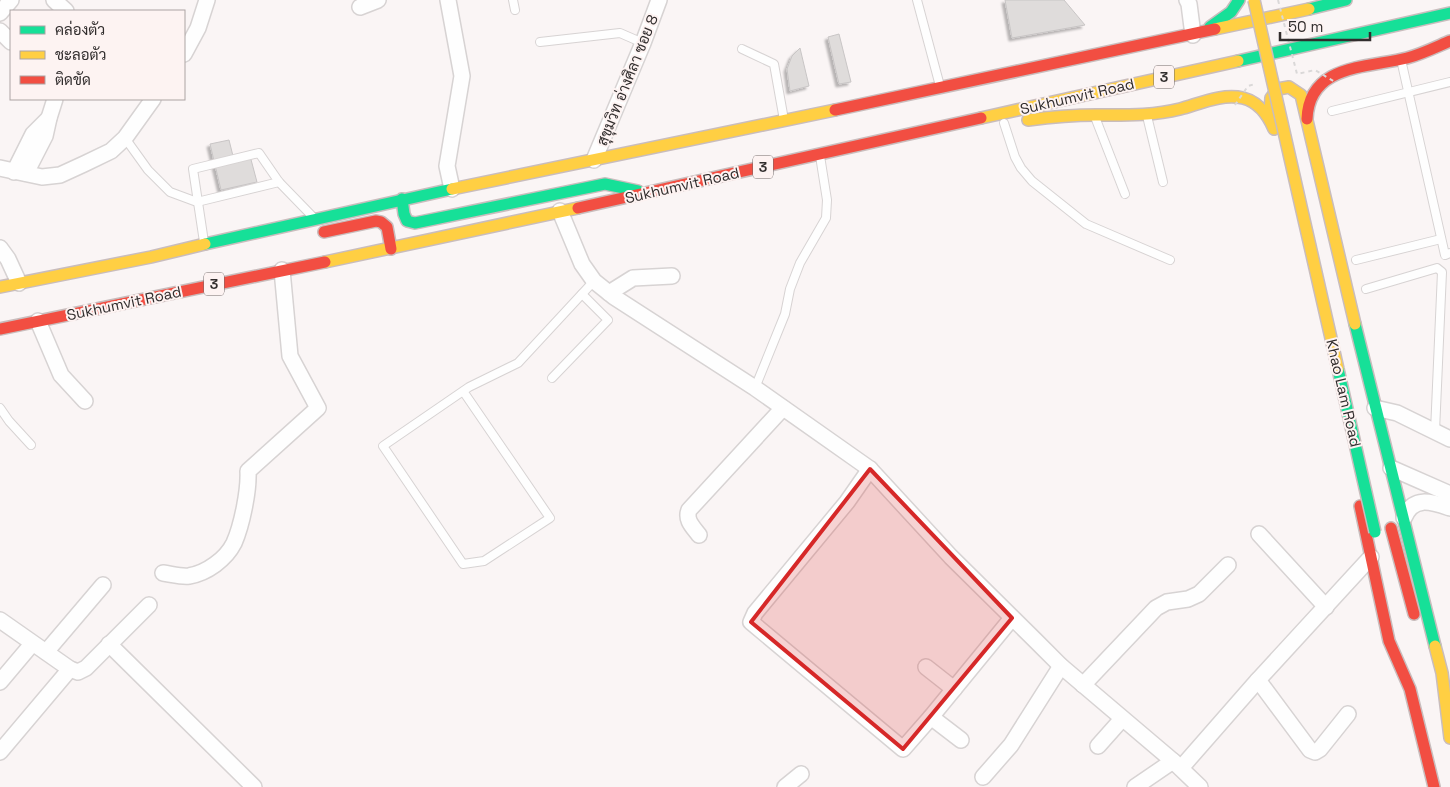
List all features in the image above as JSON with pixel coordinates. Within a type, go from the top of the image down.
[{"type":"main road","points":[[1197,34],[1231,13],[1238,5],[1238,0]]},
{"type":"main road","name":"Khao Lam Road","points":[[1254,0],[1376,532],[1410,689],[1434,787]]},
{"type":"main road","name":"3","points":[[0,287],[151,257],[452,188],[784,122],[1197,34],[1346,0]]},
{"type":"main road","points":[[1274,24],[1278,4],[1309,9]]},
{"type":"main road","name":"Sukhumvit Road","points":[[0,329],[391,249],[648,193],[877,140],[1450,13]]},
{"type":"main road","points":[[1307,122],[1307,107],[1312,94],[1321,82],[1333,75],[1410,57],[1450,40]]},
{"type":"main road","name":"Khao Lam Road","points":[[1278,42],[1348,344]]},
{"type":"main road","points":[[1410,689],[1389,641],[1372,557],[1275,130],[1269,101],[1273,92],[1282,87],[1293,88],[1301,95],[1391,468],[1394,522],[1416,623]]},
{"type":"main road","points":[[877,140],[1054,116],[1131,116],[1162,113],[1223,98],[1236,97],[1249,100],[1260,107],[1269,117],[1275,130]]},
{"type":"main road","points":[[402,199],[407,221],[415,223],[604,184],[648,193]]},
{"type":"main road","points":[[310,236],[376,221],[384,223],[388,227],[391,249]]},
{"type":"main road","points":[[151,257],[182,263]]},
{"type":"main road","points":[[1394,522],[1442,673],[1450,738]]},
{"type":"main road","points":[[1429,670],[1450,746]]},
{"type":"street","points":[[0,13],[12,0]]},
{"type":"street","points":[[54,0],[65,10]]},
{"type":"street","points":[[185,52],[198,28],[207,0]]},
{"type":"street","points":[[360,7],[378,0]]},
{"type":"street","points":[[448,0],[462,76],[447,166],[452,188]]},
{"type":"street","name":"สุขุมวิท อ่างศิลา ซอย 8","points":[[594,160],[643,43],[658,0]]},
{"type":"street","points":[[1187,0],[1197,34]]},
{"type":"street","points":[[0,31],[10,41]]},
{"type":"street","points":[[55,100],[48,118],[33,134],[14,171],[42,176],[60,175],[111,151],[125,138],[152,100]]},
{"type":"street","points":[[560,211],[582,264],[594,281],[755,388],[870,469],[951,557],[1012,618],[1083,685],[1200,787]]},
{"type":"street","points":[[0,248],[8,259],[19,284]]},
{"type":"street","points":[[163,573],[188,576],[206,571],[224,556],[234,542],[241,518],[248,484],[248,471],[318,408],[290,356],[282,270]]},
{"type":"street","points":[[609,292],[633,278],[672,276]]},
{"type":"street","points":[[38,321],[61,375],[85,402]]},
{"type":"street","points":[[699,535],[688,520],[689,510],[784,408]]},
{"type":"street","points":[[1375,408],[1397,413],[1450,439]]},
{"type":"street","points":[[1391,468],[1450,494]]},
{"type":"street","points":[[870,469],[847,502],[755,613],[751,622],[903,749],[1012,618]]},
{"type":"street","points":[[1394,522],[1415,504],[1428,500],[1450,508]]},
{"type":"street","points":[[1259,534],[1326,607]]},
{"type":"street","points":[[1135,787],[1177,765],[1372,557]]},
{"type":"street","points":[[1083,685],[1156,608],[1168,602],[1188,599],[1199,594],[1228,565]]},
{"type":"street","points":[[46,652],[102,585]]},
{"type":"street","points":[[0,620],[32,644],[70,669],[78,672],[82,671],[149,604]]},
{"type":"street","points":[[0,682],[32,644]]},
{"type":"street","points":[[109,644],[254,787]]},
{"type":"street","points":[[983,777],[1011,745],[1062,666]]},
{"type":"street","points":[[926,667],[954,690]]},
{"type":"street","points":[[0,752],[70,669]]},
{"type":"street","points":[[1258,680],[1310,750],[1316,752],[1320,749],[1348,714]]},
{"type":"street","points":[[931,717],[961,740]]},
{"type":"street","points":[[1098,746],[1122,719]]},
{"type":"street","points":[[784,787],[801,774]]},
{"type":"lane","points":[[513,0],[515,10]]},
{"type":"lane","points":[[917,0],[940,88]]},
{"type":"lane","points":[[540,42],[620,33],[643,43]]},
{"type":"lane","points":[[742,49],[774,64],[784,122]]},
{"type":"lane","points":[[1401,59],[1445,255],[1450,253]]},
{"type":"lane","points":[[1332,111],[1450,82]]},
{"type":"lane","points":[[1147,114],[1163,182]]},
{"type":"lane","points":[[1095,115],[1125,194]]},
{"type":"lane","points":[[1004,123],[1015,157],[1032,181],[1086,224],[1170,260]]},
{"type":"lane","points":[[125,138],[148,170],[170,192],[197,202],[279,182]]},
{"type":"lane","points":[[204,244],[193,169],[259,153],[279,182],[315,219]]},
{"type":"lane","points":[[755,388],[785,314],[790,289],[800,263],[826,218],[827,200],[819,154]]},
{"type":"lane","points":[[1356,260],[1441,239]]},
{"type":"lane","points":[[1366,289],[1437,268],[1442,272],[1435,431]]},
{"type":"lane","points":[[463,391],[550,518],[484,561],[462,564],[383,446],[463,391],[518,363],[594,281]]},
{"type":"lane","points":[[552,378],[608,320],[582,294]]},
{"type":"lane","points":[[0,408],[31,445]]},
{"type":"path","points":[[1278,4],[1297,74],[1315,70],[1335,82]]},
{"type":"highlighted area","points":[[870,469],[1012,618],[903,749],[751,622]]},
{"type":"building","points":[[1005,0],[1064,0],[1085,25],[1012,38]]},
{"type":"building","points":[[839,34],[851,82],[839,84],[828,37]]},
{"type":"building","points":[[800,48],[809,86],[790,91],[787,69],[792,56]]},
{"type":"building","points":[[229,140],[233,156],[249,152],[257,182],[221,190],[210,144]]},
{"type":"traffic: fast","points":[[1210,27],[1231,12],[1239,0]]},
{"type":"traffic: fast","points":[[1309,9],[1346,0]]},
{"type":"traffic: fast","points":[[1238,61],[1450,13]]},
{"type":"traffic: fast","points":[[402,199],[407,221],[415,223],[605,184],[638,191]]},
{"type":"traffic: fast","points":[[205,244],[452,189]]},
{"type":"traffic: fast","points":[[1355,324],[1435,646]]},
{"type":"traffic: fast","points":[[1338,369],[1375,532]]},
{"type":"traffic: slow","points":[[1254,0],[1338,369]]},
{"type":"traffic: slow","points":[[1215,29],[1309,9]]},
{"type":"traffic: slow","points":[[981,118],[1238,61]]},
{"type":"traffic: slow","points":[[1270,112],[1271,98],[1278,89],[1289,87],[1301,95],[1355,324]]},
{"type":"traffic: slow","points":[[1028,120],[1087,115],[1159,113],[1219,98],[1235,97],[1249,100],[1258,106],[1266,114],[1274,129]]},
{"type":"traffic: slow","points":[[452,189],[835,110]]},
{"type":"traffic: slow","points":[[325,262],[578,208]]},
{"type":"traffic: slow","points":[[0,287],[151,257],[205,244]]},
{"type":"traffic: slow","points":[[1435,646],[1442,673],[1450,738]]},
{"type":"traffic: jam","points":[[835,110],[1215,29]]},
{"type":"traffic: jam","points":[[1307,119],[1310,101],[1318,88],[1329,78],[1358,67],[1413,56],[1450,41]]},
{"type":"traffic: jam","points":[[578,208],[981,118]]},
{"type":"traffic: jam","points":[[324,232],[376,221],[381,222],[387,227],[391,249]]},
{"type":"traffic: jam","points":[[0,329],[325,262]]},
{"type":"traffic: jam","points":[[1360,506],[1389,641],[1410,689],[1434,787]]},
{"type":"traffic: jam","points":[[1391,528],[1414,614]]}]
